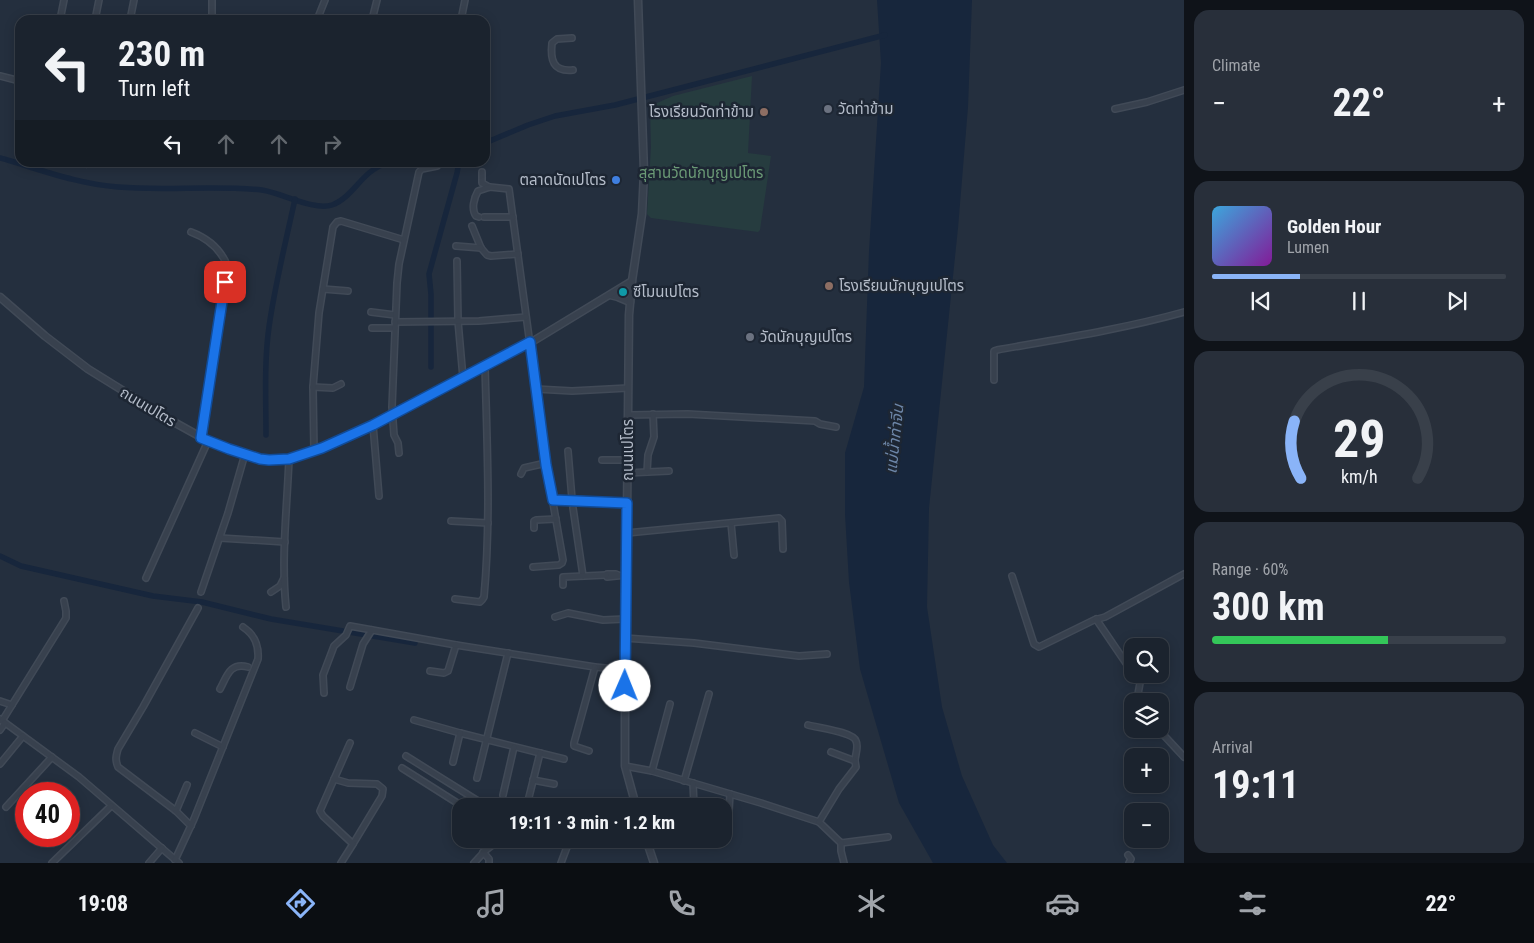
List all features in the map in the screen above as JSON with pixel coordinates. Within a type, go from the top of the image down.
[{"type":"street","points":[[61,15],[64,0]]},
{"type":"street","points":[[96,15],[99,0]]},
{"type":"street","points":[[131,15],[134,0]]},
{"type":"street","points":[[212,0],[212,15]]},
{"type":"street","points":[[319,15],[326,0]]},
{"type":"street","points":[[373,15],[377,0]]},
{"type":"street","points":[[462,15],[465,0]]},
{"type":"street","points":[[632,281],[642,214],[644,158],[638,0]]},
{"type":"street","points":[[572,38],[554,40],[551,46],[555,66],[565,71],[573,70]]},
{"type":"street","points":[[0,76],[15,80]]},
{"type":"street","points":[[1115,109],[1147,102],[1184,90]]},
{"type":"street","points":[[399,453],[398,443],[394,435],[392,414],[399,264],[419,172],[422,169],[431,167]]},
{"type":"street","points":[[482,172],[482,183],[490,187]]},
{"type":"street","points":[[513,217],[476,216],[474,213],[474,198],[481,189],[490,187],[509,189],[513,217],[518,254],[526,317],[530,342],[546,463],[562,563],[560,566],[533,567]]},
{"type":"street","points":[[314,451],[313,387],[319,313],[333,227],[337,222],[341,222],[404,240]]},
{"type":"street","points":[[472,226],[485,253],[492,256],[518,254]]},
{"type":"street","points":[[146,578],[204,439],[227,265],[220,252],[211,242],[191,232]]},
{"type":"street","points":[[456,246],[481,248]]},
{"type":"street","points":[[457,261],[458,321],[463,378]]},
{"type":"street","name":"ถนนเปโตร","points":[[0,297],[45,336],[94,374],[204,439],[245,454],[269,460],[289,459],[314,451],[373,425],[530,342],[632,281]]},
{"type":"street","name":"ถนนเปโตร","points":[[632,281],[628,388],[625,766],[634,798]]},
{"type":"street","points":[[323,289],[348,291]]},
{"type":"street","points":[[610,295],[630,302]]},
{"type":"street","points":[[371,312],[396,315]]},
{"type":"street","points":[[994,380],[994,351],[1136,324],[1184,312]]},
{"type":"street","points":[[372,328],[427,322],[526,317]]},
{"type":"street","points":[[455,599],[480,602],[484,597],[488,523],[485,366]]},
{"type":"street","points":[[313,387],[333,388],[341,384]]},
{"type":"street","points":[[536,389],[572,391],[628,388]]},
{"type":"street","points":[[647,472],[648,455],[654,437],[653,414]]},
{"type":"street","points":[[628,415],[688,414],[815,421],[820,424],[836,427]]},
{"type":"street","points":[[373,425],[378,496]]},
{"type":"street","points":[[568,451],[572,500]]},
{"type":"street","points":[[201,592],[220,538],[245,454]]},
{"type":"street","points":[[286,607],[284,577],[289,459]]},
{"type":"street","points":[[602,460],[628,460]]},
{"type":"street","points":[[520,474],[524,468],[546,463]]},
{"type":"street","points":[[628,473],[670,471]]},
{"type":"street","points":[[553,500],[627,503]]},
{"type":"street","points":[[573,508],[583,576]]},
{"type":"street","points":[[627,533],[779,518],[782,521],[784,549]]},
{"type":"street","points":[[534,528],[534,521],[536,520],[556,519]]},
{"type":"street","points":[[451,521],[488,523]]},
{"type":"street","points":[[730,523],[734,555]]},
{"type":"street","points":[[220,538],[285,542]]},
{"type":"street","points":[[1012,576],[1034,644],[1037,647],[1096,619],[1105,617],[1184,574]]},
{"type":"street","points":[[563,585],[563,577],[626,576]]},
{"type":"street","points":[[271,592],[280,586],[284,577]]},
{"type":"street","points":[[0,730],[2,721],[66,618],[64,601]]},
{"type":"street","points":[[191,826],[176,811],[118,767],[116,756],[118,749],[198,608]]},
{"type":"street","points":[[555,617],[568,614],[603,620],[626,618]]},
{"type":"street","points":[[1096,619],[1124,660]]},
{"type":"street","points":[[324,693],[323,674],[334,646],[346,635],[350,626],[456,645],[625,670]]},
{"type":"street","points":[[2,721],[78,777],[177,862],[223,747],[251,669],[258,659],[255,639],[250,632],[243,628]]},
{"type":"street","points":[[350,687],[366,638],[371,631]]},
{"type":"street","points":[[625,638],[694,643],[799,656],[827,654]]},
{"type":"street","points":[[430,671],[444,673],[448,671],[456,645]]},
{"type":"street","points":[[477,778],[508,653]]},
{"type":"street","points":[[220,689],[233,668],[237,666],[251,669]]},
{"type":"street","points":[[589,751],[576,748],[574,743],[595,667]]},
{"type":"street","points":[[684,781],[709,694]]},
{"type":"street","points":[[0,701],[12,705]]},
{"type":"street","points":[[652,771],[670,704]]},
{"type":"street","points":[[414,720],[564,759]]},
{"type":"street","points":[[808,725],[835,732],[845,732],[854,737],[857,744],[854,761],[856,764],[855,770],[836,794],[819,822]]},
{"type":"street","points":[[195,733],[223,747]]},
{"type":"street","points":[[453,762],[460,733]]},
{"type":"street","points":[[0,764],[23,736]]},
{"type":"street","points":[[1166,738],[1184,757]]},
{"type":"street","points":[[350,743],[321,809],[321,814],[353,844]]},
{"type":"street","points":[[503,795],[514,747]]},
{"type":"street","points":[[831,752],[854,761]]},
{"type":"street","points":[[529,798],[540,753]]},
{"type":"street","points":[[406,756],[473,798]]},
{"type":"street","points":[[6,807],[52,757]]},
{"type":"street","points":[[625,766],[652,771],[819,822],[842,843],[888,837]]},
{"type":"street","points":[[402,768],[452,800]]},
{"type":"street","points":[[334,779],[348,783],[377,784],[383,789],[382,796],[341,863]]},
{"type":"street","points":[[533,780],[554,784]]},
{"type":"street","points":[[693,783],[694,798]]},
{"type":"street","points":[[176,811],[187,785]]},
{"type":"street","points":[[730,794],[730,798]]},
{"type":"street","points":[[52,863],[111,806]]},
{"type":"street","points":[[842,843],[844,863]]},
{"type":"street","points":[[149,863],[162,848]]},
{"type":"street","points":[[474,863],[488,848]]},
{"type":"street","points":[[561,863],[567,848]]},
{"type":"street","points":[[649,848],[654,863]]},
{"type":"street","points":[[483,852],[489,863]]},
{"type":"street","points":[[1128,855],[1129,863]]},
{"type":"green space","name":"สุสานวัดนักบุญเปโตร","points":[[752,76],[748,153],[771,156],[760,230],[758,232],[651,218],[647,214],[651,147],[650,106],[673,96]]},
{"type":"water","name":"แม่น้ำท่าจีน","points":[[877,0],[972,0],[968,107],[958,228],[929,508],[927,607],[942,707],[962,776],[993,845],[1007,863],[933,863],[899,803],[860,669],[849,582],[845,514],[845,453],[864,387],[869,251],[881,63]]},
{"type":"waterway","points":[[490,141],[555,116],[615,105],[885,35]]},
{"type":"waterway","points":[[0,158],[15,162]]},
{"type":"waterway","points":[[30,167],[88,183],[118,187],[262,190],[316,206],[337,203],[378,167]]},
{"type":"waterway","points":[[431,367],[431,294],[429,274],[458,167]]},
{"type":"waterway","points":[[266,435],[267,340],[277,279],[295,199]]},
{"type":"waterway","points":[[0,556],[21,566],[153,596],[202,602],[271,619],[415,643]]},
{"type":"place","name":"วัดท่าข้าม","points":[[828,109]]},
{"type":"place","name":"โรงเรียนวัดท่าข้าม","points":[[764,112]]},
{"type":"place","name":"ตลาดนัดเปโตร","points":[[616,180]]},
{"type":"place","name":"โรงเรียนนักบุญเปโตร","points":[[829,286]]},
{"type":"place","name":"ซีโมนเปโตร","points":[[623,292]]},
{"type":"place","name":"วัดนักบุญเปโตร","points":[[750,337]]},
{"type":"route","points":[[225,282],[201,438],[260,459],[289,459],[322,448],[436,393],[530,342],[546,465],[553,500],[627,503],[625,686]]}]
